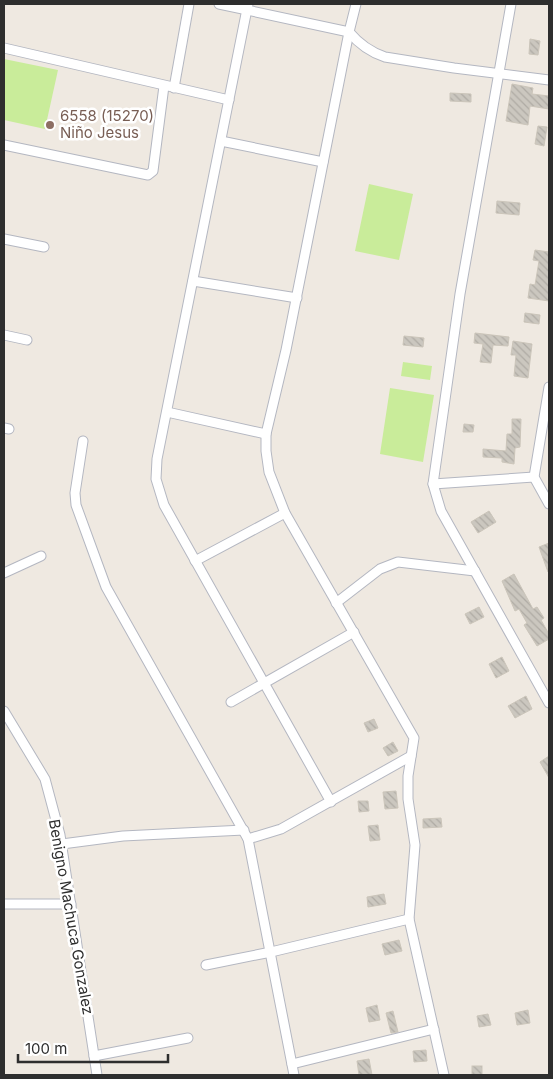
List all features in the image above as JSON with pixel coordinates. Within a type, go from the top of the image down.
[{"type":"street","points":[[174,88],[189,4]]},
{"type":"street","points":[[219,4],[247,7],[349,32],[358,43],[376,54],[386,57],[549,80]]},
{"type":"street","points":[[356,4],[297,298],[266,434],[269,472],[285,513],[414,738],[408,798],[415,845],[409,919],[444,1075]]},
{"type":"street","points":[[511,4],[460,294],[432,484],[441,511],[549,703]]},
{"type":"street","points":[[247,7],[157,459],[156,479],[164,506],[331,802]]},
{"type":"street","points":[[4,48],[229,100]]},
{"type":"street","points":[[4,145],[148,175],[152,171],[164,86]]},
{"type":"street","points":[[220,141],[323,162]]},
{"type":"street","points":[[4,239],[44,247]]},
{"type":"street","points":[[193,281],[297,298]]},
{"type":"street","points":[[4,335],[27,340]]},
{"type":"street","points":[[549,387],[534,478],[549,504]]},
{"type":"street","points":[[167,412],[266,434]]},
{"type":"street","points":[[83,441],[75,492],[76,505],[106,587],[248,839],[294,1075]]},
{"type":"street","points":[[432,484],[534,478]]},
{"type":"street","points":[[195,560],[285,513]]},
{"type":"street","points":[[4,572],[41,556]]},
{"type":"street","points":[[336,603],[380,569],[398,562],[475,571]]},
{"type":"street","points":[[231,702],[354,632]]},
{"type":"street","name":"Benigno Machuca Gonzalez","points":[[4,711],[45,779],[62,844],[97,1075]]},
{"type":"street","points":[[248,839],[282,829],[411,756]]},
{"type":"street","points":[[62,844],[124,836],[244,830]]},
{"type":"street","points":[[4,904],[70,904]]},
{"type":"street","points":[[206,965],[271,952],[409,919]]},
{"type":"street","points":[[292,1064],[434,1029]]},
{"type":"street","points":[[94,1056],[188,1038]]},
{"type":"green space","points":[[4,59],[58,70],[45,129],[4,120]]},
{"type":"green space","points":[[369,184],[413,194],[399,260],[355,251]]},
{"type":"green space","points":[[403,362],[432,366],[430,380],[401,376]]},
{"type":"green space","points":[[390,388],[434,395],[423,462],[380,454]]},
{"type":"building","points":[[530,39],[540,41],[538,55],[529,54]]},
{"type":"building","points":[[512,84],[533,88],[532,94],[549,96],[549,109],[530,106],[528,125],[506,121]]},
{"type":"building","points":[[450,93],[471,94],[471,102],[450,101]]},
{"type":"building","points":[[538,126],[547,127],[544,146],[535,144]]},
{"type":"building","points":[[497,201],[520,203],[519,215],[496,213]]},
{"type":"building","points":[[535,250],[549,252],[549,301],[528,298],[530,284],[535,285],[539,261],[533,260]]},
{"type":"building","points":[[525,313],[540,315],[539,324],[524,322]]},
{"type":"building","points":[[475,333],[509,337],[508,346],[493,345],[491,363],[480,362],[483,344],[474,343]]},
{"type":"building","points":[[404,336],[424,338],[423,347],[403,345]]},
{"type":"building","points":[[513,341],[532,344],[528,378],[514,376],[516,355],[511,355]]},
{"type":"building","points":[[512,419],[521,419],[520,447],[515,448],[514,464],[502,462],[502,458],[483,457],[483,449],[506,451],[507,434],[512,434]]},
{"type":"building","points":[[464,424],[474,425],[473,432],[463,432]]},
{"type":"building","points":[[489,511],[496,522],[478,533],[471,522]]},
{"type":"building","points":[[549,543],[549,572],[548,572],[539,547]]},
{"type":"building","points":[[514,574],[533,609],[537,607],[544,618],[541,620],[549,634],[549,639],[537,646],[524,625],[527,623],[519,609],[515,611],[502,581]]},
{"type":"building","points":[[479,607],[484,617],[470,624],[465,614]]},
{"type":"building","points":[[502,657],[509,671],[496,678],[489,664]]},
{"type":"building","points":[[526,696],[532,709],[515,718],[508,706]]},
{"type":"building","points":[[374,719],[378,728],[368,732],[364,723]]},
{"type":"building","points":[[393,742],[398,751],[388,756],[383,748]]},
{"type":"building","points":[[549,756],[549,778],[540,762]]},
{"type":"building","points":[[396,791],[398,808],[385,809],[383,792]]},
{"type":"building","points":[[358,801],[368,801],[369,811],[359,812]]},
{"type":"building","points":[[441,818],[442,827],[423,828],[423,819]]},
{"type":"building","points":[[378,825],[380,840],[370,841],[368,826]]},
{"type":"building","points":[[384,894],[386,904],[368,907],[367,897]]},
{"type":"building","points":[[399,940],[402,951],[385,955],[382,944]]},
{"type":"building","points":[[377,1005],[380,1020],[369,1022],[366,1008]]},
{"type":"building","points":[[528,1010],[530,1023],[517,1025],[515,1013]]},
{"type":"building","points":[[393,1011],[398,1032],[391,1033],[386,1013]]},
{"type":"building","points":[[488,1014],[491,1025],[479,1027],[477,1016]]},
{"type":"building","points":[[426,1050],[427,1061],[414,1062],[413,1051]]},
{"type":"building","points":[[369,1059],[372,1075],[359,1075],[357,1061]]},
{"type":"building","points":[[472,1066],[482,1066],[482,1075],[472,1075]]},
{"type":"place","name":"6558 (15270) Niño Jesus","points":[[50,125]]}]
